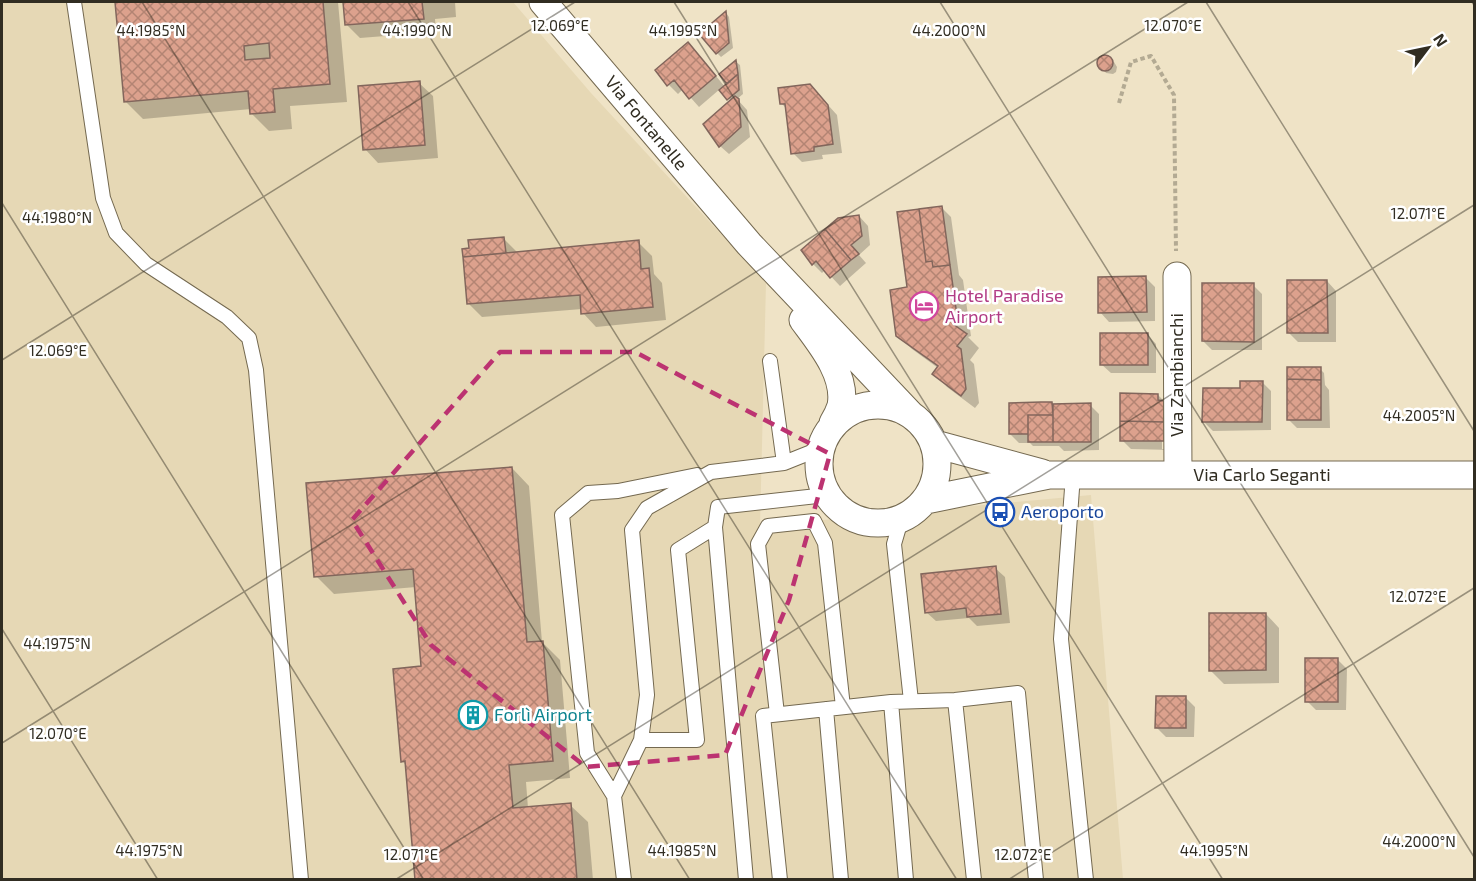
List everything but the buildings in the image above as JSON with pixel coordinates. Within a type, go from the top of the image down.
[{"type":"street","name":"Via Fontanelle","points":[[543,2],[749,244],[911,415]]},
{"type":"street","name":"Via Fontanelle","points":[[749,244],[818,341],[837,375],[841,391],[841,406],[833,423]]},
{"type":"street","name":"Via Zambianchi","points":[[1177,276],[1178,475]]},
{"type":"street","points":[[873,404],[894,407],[911,415],[926,430],[935,444],[937,468],[935,482],[926,500],[901,520],[880,524],[860,522],[840,511],[826,495],[818,470],[819,449],[833,423],[850,411],[873,404]]},
{"type":"street","name":"Via Carlo Seganti","points":[[935,444],[1061,475]]},
{"type":"street","name":"Via Carlo Seganti","points":[[926,500],[1061,475],[1474,475]]},
{"type":"lane","points":[[74,2],[103,198],[116,233],[146,264],[227,317],[249,339],[256,370],[301,879]]},
{"type":"lane","points":[[770,361],[784,463]]},
{"type":"lane","points":[[624,879],[614,796],[587,753],[562,516],[588,493],[618,491],[711,472],[784,463],[819,449]]},
{"type":"lane","points":[[614,796],[641,740],[647,695],[632,530],[648,508],[711,472]]},
{"type":"lane","points":[[1061,475],[1061,639],[1086,879]]},
{"type":"lane","points":[[746,879],[715,527],[718,507],[826,495]]},
{"type":"lane","points":[[901,520],[894,544],[911,701]]},
{"type":"lane","points":[[777,714],[758,544],[768,526],[814,521],[825,543],[843,707]]},
{"type":"lane","points":[[641,740],[697,740],[678,550],[715,527]]},
{"type":"lane","points":[[780,879],[763,716],[891,702],[955,700],[1018,693],[1036,879]]},
{"type":"lane","points":[[955,700],[974,879]]},
{"type":"lane","points":[[891,702],[906,879]]},
{"type":"lane","points":[[826,709],[841,879]]},
{"type":"path","points":[[1119,103],[1131,62],[1151,56],[1174,95],[1177,276]]},
{"type":"highlighted area","points":[[500,352],[635,352],[830,454],[789,600],[725,755],[586,767],[431,645],[352,520]]},
{"type":"shaded area","points":[[2,2],[513,2],[591,93],[766,283],[760,526],[1091,495],[1123,879],[2,880]]},
{"type":"place","name":"Hotel Paradise Airport","points":[[924,306]]},
{"type":"place","name":"Aeroporto","points":[[1000,512]]},
{"type":"place","name":"Forlì Airport","points":[[473,715]]}]
